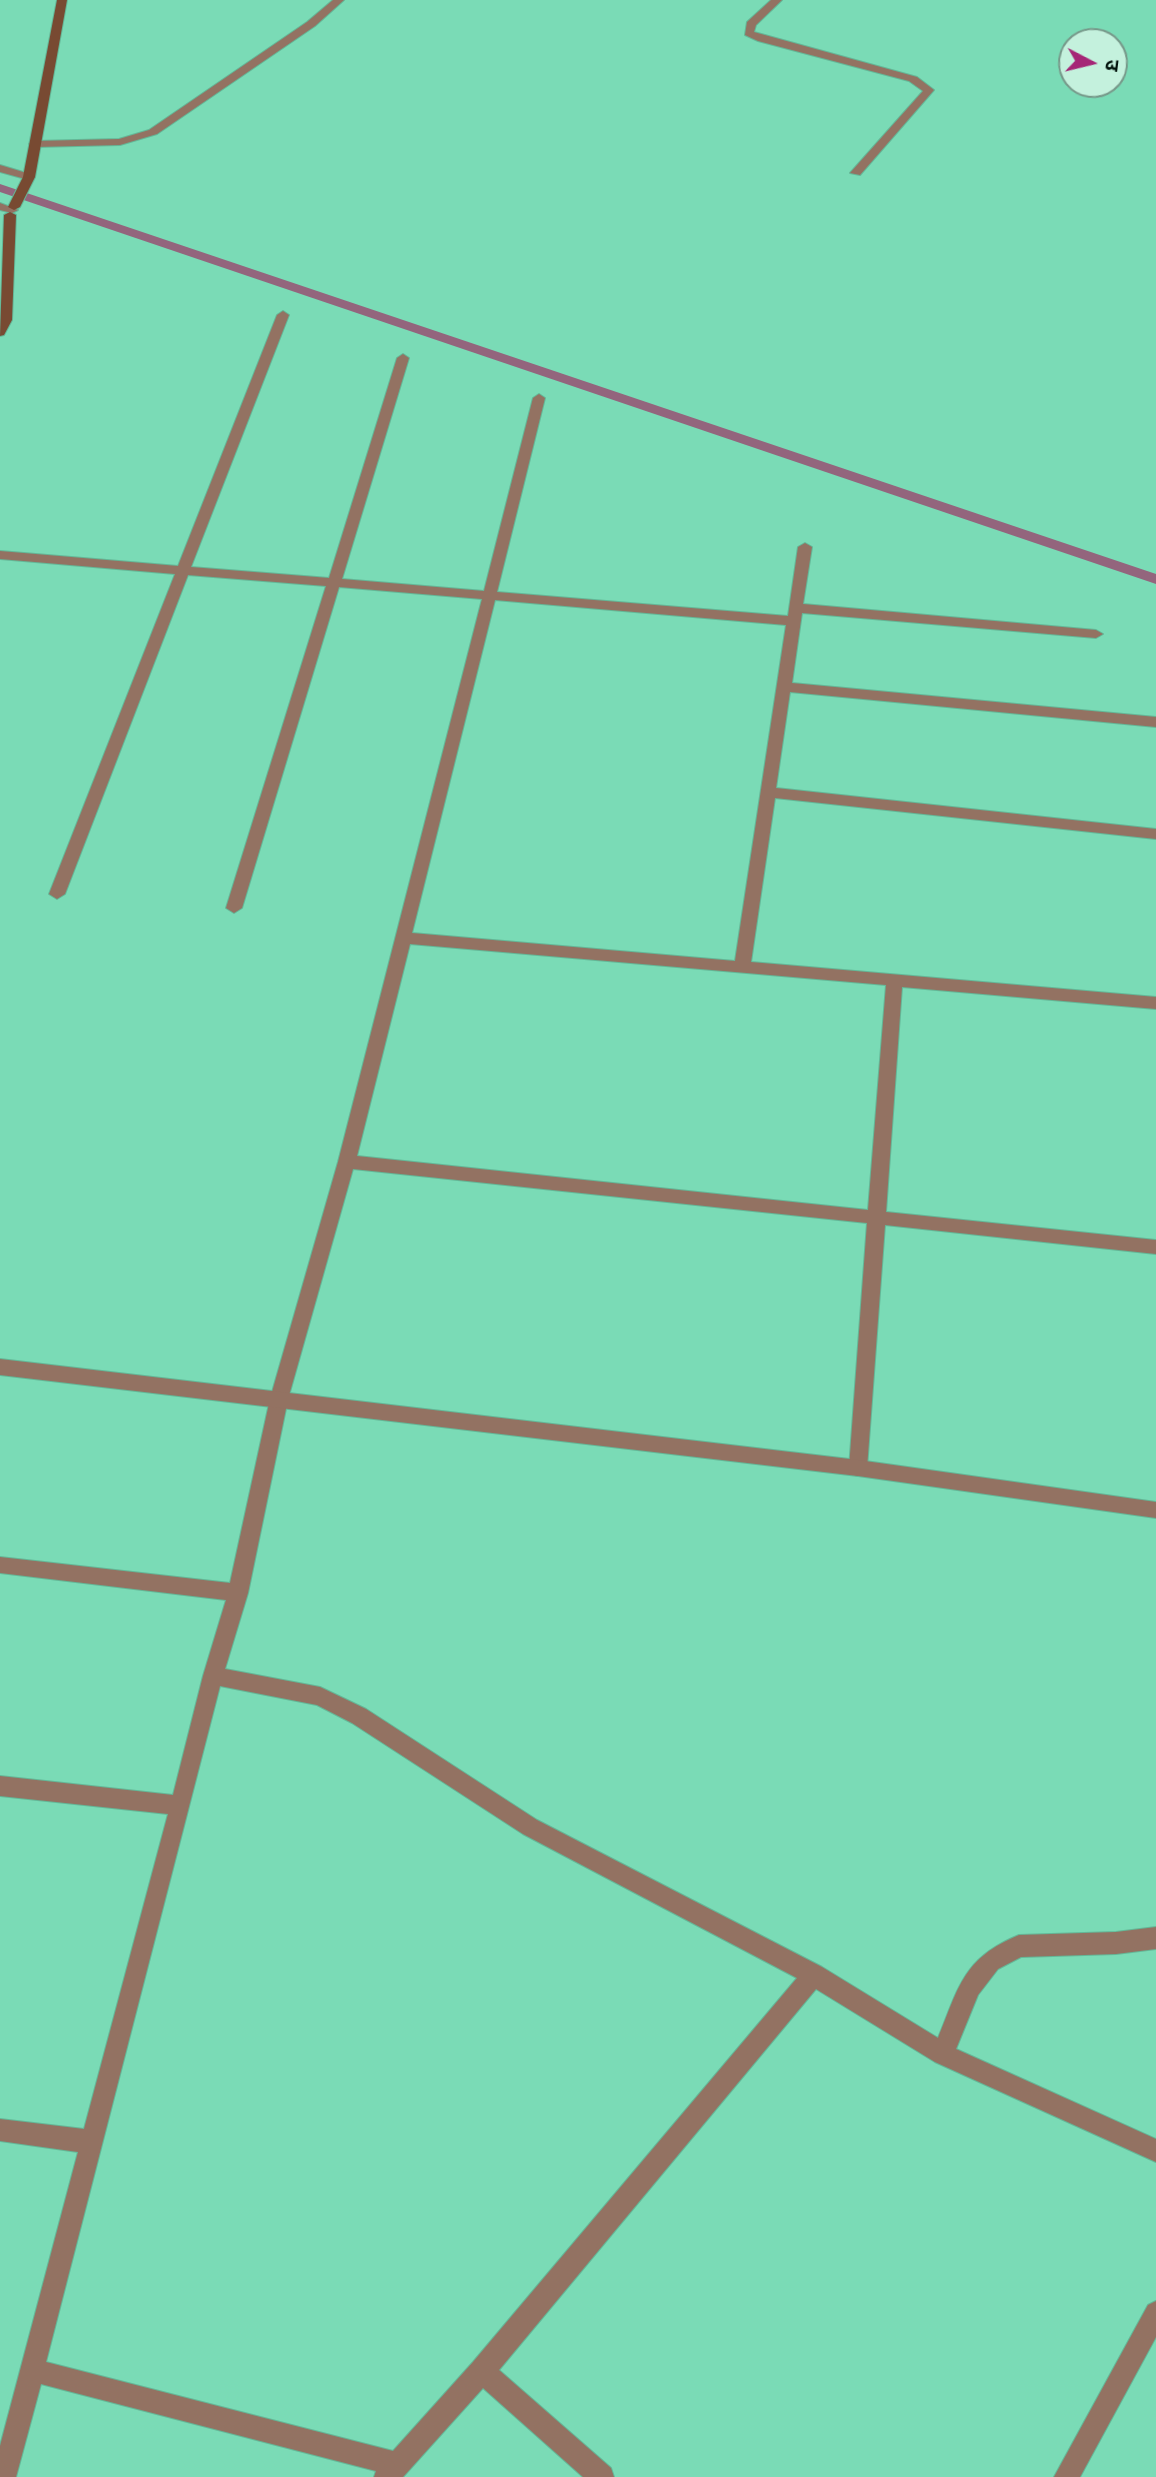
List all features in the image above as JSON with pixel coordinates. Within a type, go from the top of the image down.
[{"type":"main road","points":[[0,230],[27,181],[62,0]]},
{"type":"main road","points":[[0,332],[6,320],[9,210]]},
{"type":"street","points":[[36,144],[120,142],[153,132],[311,24],[339,0]]},
{"type":"street","points":[[777,0],[751,24],[749,33],[762,39],[913,79],[929,90],[856,173]]},
{"type":"street","points":[[0,168],[27,181]]},
{"type":"street","points":[[57,894],[283,315]]},
{"type":"street","points":[[234,908],[403,358]]},
{"type":"street","points":[[4,2477],[213,1676],[238,1593],[279,1399],[347,1162],[539,398]]},
{"type":"street","points":[[742,969],[805,547]]},
{"type":"street","points":[[0,555],[489,595],[1096,634]]},
{"type":"street","points":[[784,687],[1156,722]]},
{"type":"street","points":[[768,792],[1156,834]]},
{"type":"street","points":[[404,938],[1156,1003]]},
{"type":"street","points":[[858,1468],[894,982]]},
{"type":"street","points":[[347,1162],[1156,1247]]},
{"type":"street","points":[[0,1367],[858,1468],[1156,1510]]},
{"type":"street","points":[[0,1566],[238,1593]]},
{"type":"street","points":[[213,1676],[320,1696],[399,1741],[530,1827],[814,1975],[943,2054],[1156,2151]]},
{"type":"street","points":[[0,1786],[181,1806]]},
{"type":"street","points":[[943,2054],[970,1989],[990,1961],[1019,1947],[1116,1943],[1156,1938]]},
{"type":"street","points":[[32,2370],[391,2471],[482,2371],[814,1975]]},
{"type":"street","points":[[0,2130],[93,2142]]},
{"type":"street","points":[[1066,2477],[1156,2313]]},
{"type":"street","points":[[482,2371],[602,2477]]},
{"type":"waterway","points":[[0,188],[1156,579]]}]
